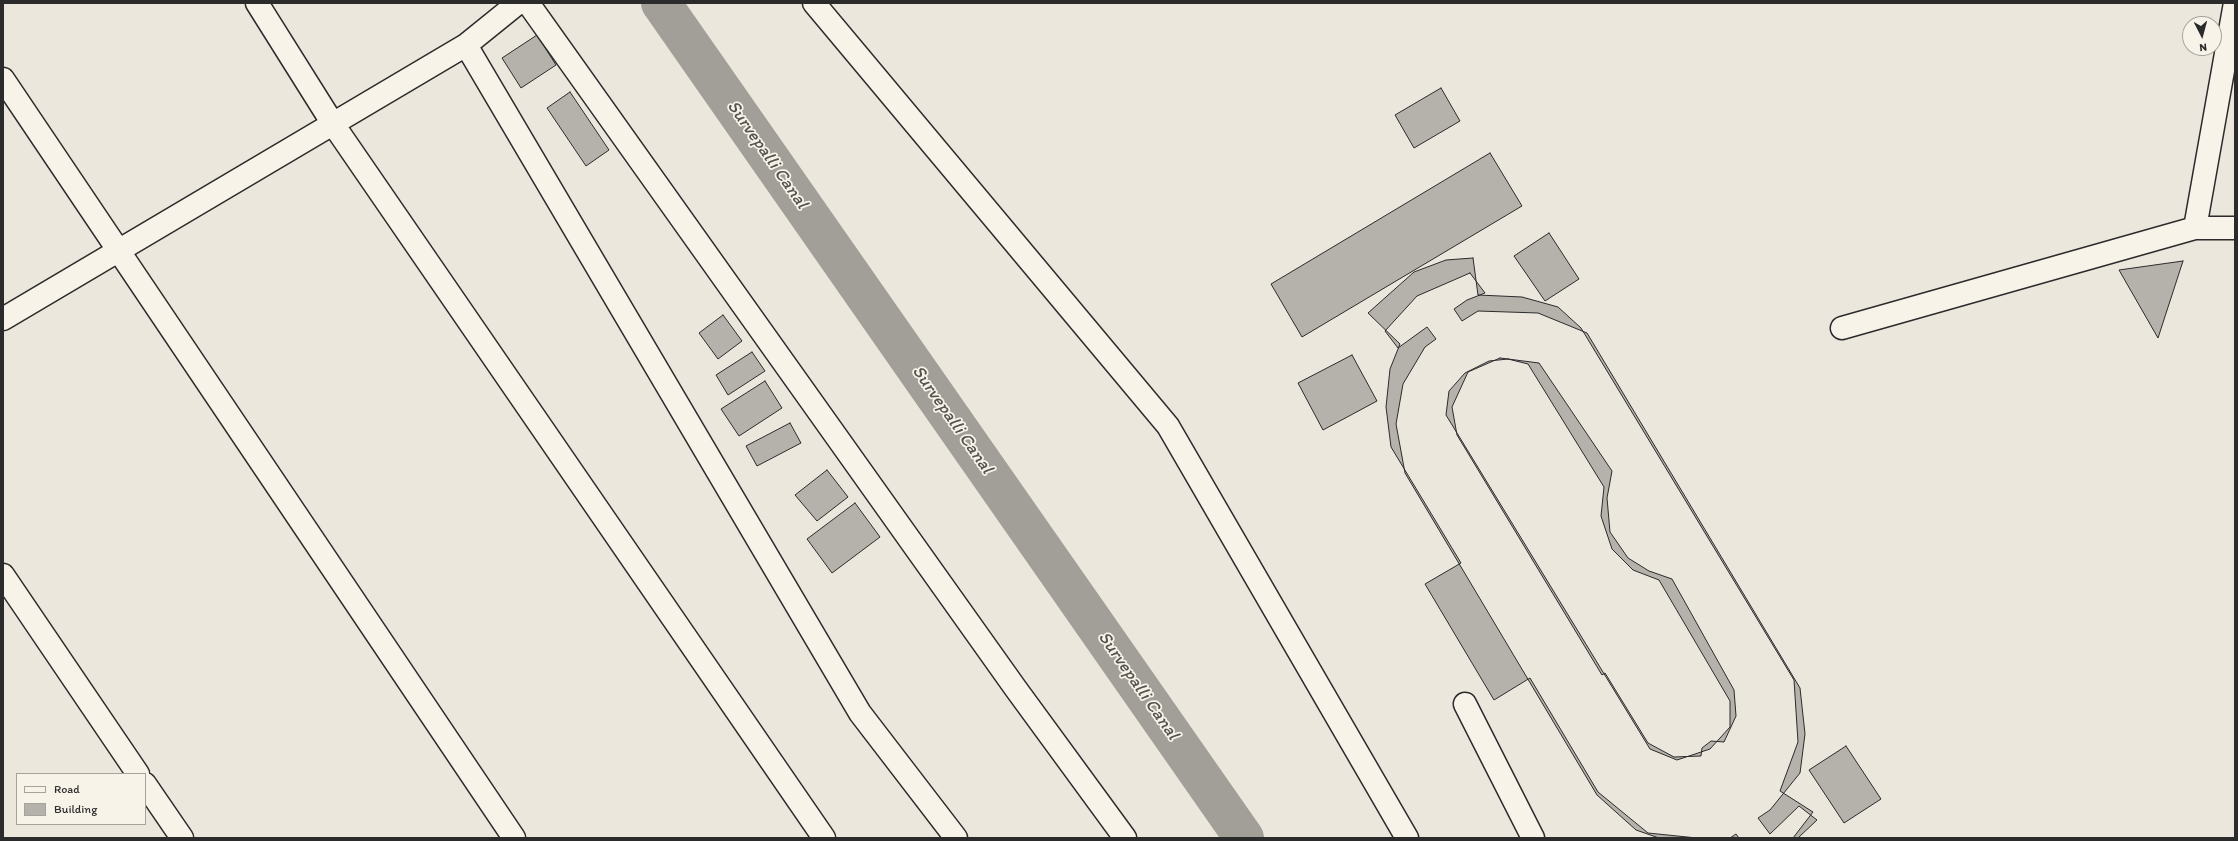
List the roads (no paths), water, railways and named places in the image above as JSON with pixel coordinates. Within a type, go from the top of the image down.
[{"type":"street","points":[[256,3],[334,124],[824,838]]},
{"type":"street","points":[[3,319],[466,46],[518,3]]},
{"type":"street","points":[[528,3],[1016,689],[1125,838]]},
{"type":"street","points":[[814,3],[1168,426],[1407,838]]},
{"type":"street","points":[[2195,228],[2234,3]]},
{"type":"street","points":[[466,46],[860,713],[956,838]]},
{"type":"street","points":[[3,79],[118,252],[514,838]]},
{"type":"street","points":[[1842,328],[2195,228],[2235,228]]},
{"type":"street","points":[[3,575],[137,773]]},
{"type":"street","points":[[1464,704],[1533,838]]},
{"type":"street","points":[[146,785],[182,838]]},
{"type":"waterway","name":"Survepalli Canal","points":[[661,3],[1244,838]]}]
